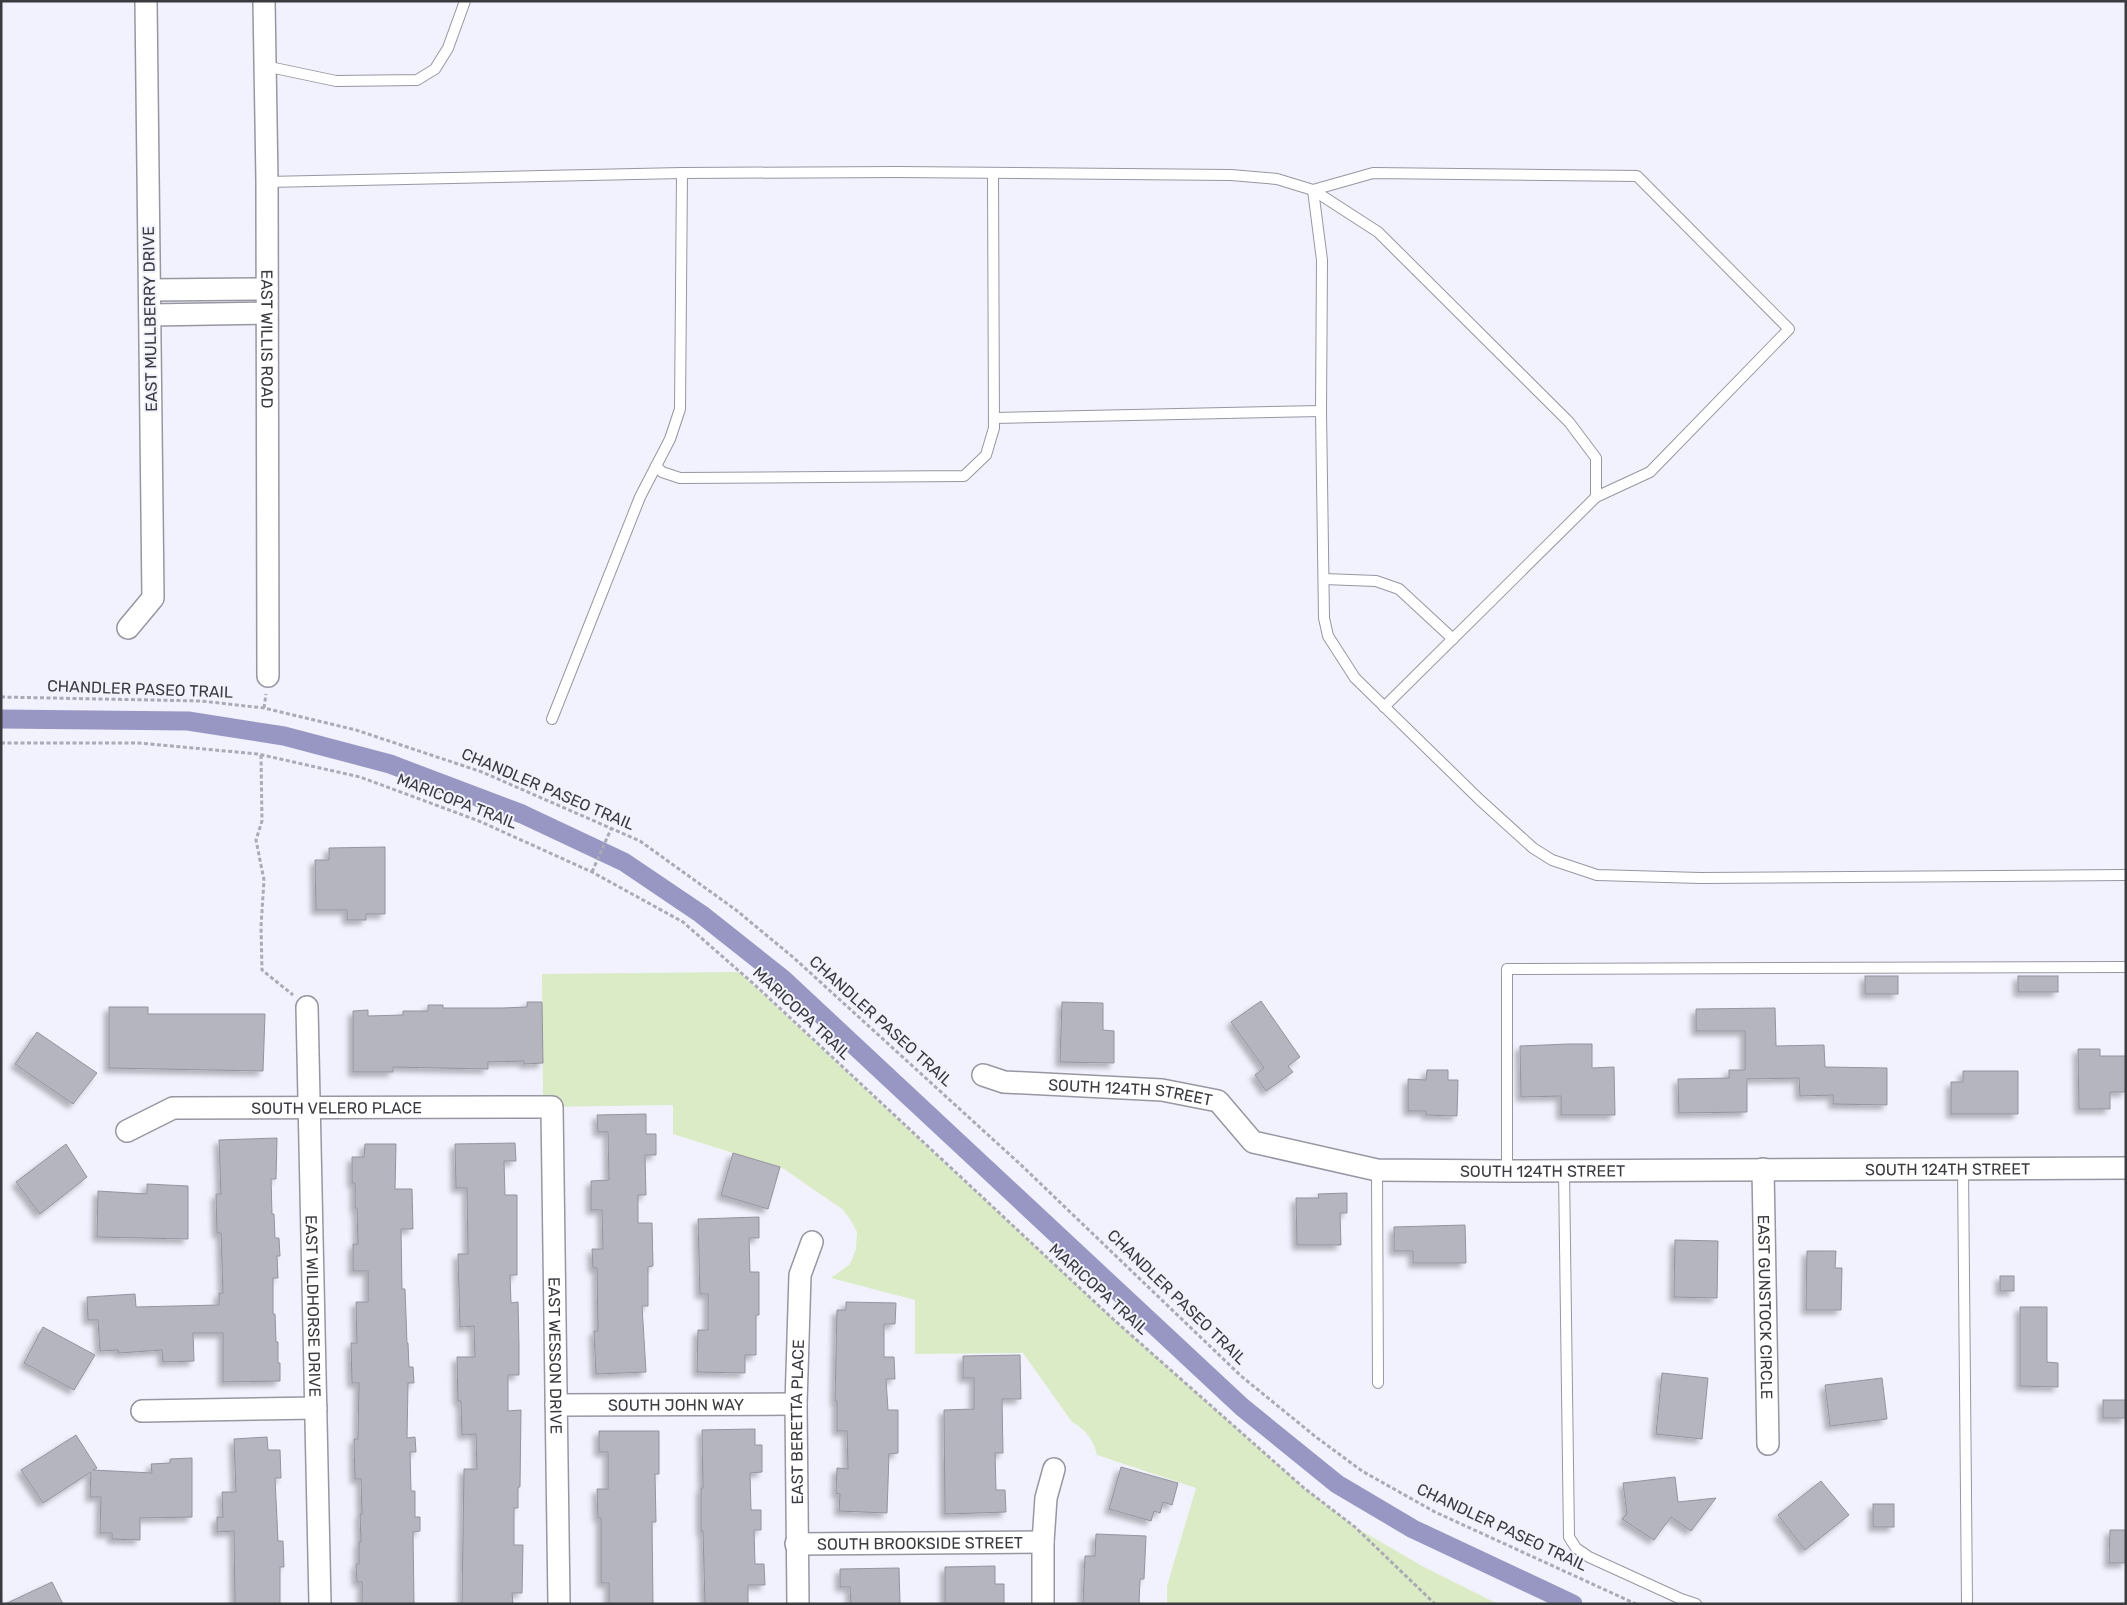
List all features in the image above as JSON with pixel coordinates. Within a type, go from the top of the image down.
[{"type":"street","name":"EAST MULLBERRY DRIVE","points":[[128,628],[153,598],[146,1]]},
{"type":"street","name":"EAST WILLIS ROAD","points":[[264,1],[267,182],[268,676]]},
{"type":"street","points":[[150,290],[267,289]]},
{"type":"street","points":[[200,290],[200,314]]},
{"type":"street","points":[[150,315],[267,313]]},
{"type":"street","name":"EAST WILDHORSE DRIVE","points":[[307,1007],[320,1604]]},
{"type":"street","name":"SOUTH 124TH STREET","points":[[983,1075],[1004,1082],[1162,1090],[1218,1101],[1253,1142],[1377,1170],[1507,1172],[2126,1168]]},
{"type":"street","name":"SOUTH VELERO PLACE","points":[[127,1131],[172,1108],[552,1107]]},
{"type":"street","name":"EAST WESSON DRIVE","points":[[552,1107],[559,1604]]},
{"type":"street","name":"EAST GUNSTOCK CIRCLE","points":[[1763,1169],[1768,1444]]},
{"type":"street","name":"EAST BERETTA PLACE","points":[[798,1604],[796,1404],[800,1275],[812,1242]]},
{"type":"street","name":"SOUTH JOHN WAY","points":[[556,1405],[796,1404]]},
{"type":"street","points":[[142,1411],[316,1408]]},
{"type":"street","points":[[1043,1604],[1043,1542],[1046,1498],[1054,1469]]},
{"type":"street","name":"SOUTH BROOKSIDE STREET","points":[[796,1544],[1043,1542]]},
{"type":"lane","points":[[265,66],[336,81],[417,80],[435,69],[444,55],[465,1]]},
{"type":"lane","points":[[552,719],[640,497],[670,440],[680,409],[682,173]]},
{"type":"lane","points":[[267,182],[682,173],[1231,175],[1276,179],[1313,190],[1378,232],[1569,422],[1596,458],[1596,497]]},
{"type":"lane","points":[[656,466],[662,472],[680,478],[964,476],[986,455],[994,428],[993,173]]},
{"type":"lane","points":[[1313,190],[1373,173],[1637,176],[1790,329],[1650,472],[1596,497],[1384,707]]},
{"type":"lane","points":[[1313,190],[1322,260],[1321,411],[1324,618],[1328,636],[1355,678],[1533,848],[1552,860],[1597,875],[1700,878],[2126,875]]},
{"type":"lane","points":[[994,418],[1321,411]]},
{"type":"lane","points":[[1324,579],[1376,581],[1399,589],[1453,639]]},
{"type":"lane","points":[[1507,1172],[1507,969],[2126,967]]},
{"type":"lane","points":[[1963,1168],[1967,1604]]},
{"type":"lane","points":[[1377,1170],[1378,1383]]},
{"type":"lane","points":[[1564,1171],[1569,1537],[1576,1548],[1589,1557],[1696,1604]]},
{"type":"path","name":"CHANDLER PASEO TRAIL","points":[[1,697],[201,701],[264,708],[356,730],[482,772],[640,841],[736,910],[794,958],[1020,1164],[1241,1376],[1316,1437],[1362,1471],[1436,1512],[1636,1604]]},
{"type":"path","name":"MARICOPA TRAIL","points":[[1,743],[139,743],[261,755],[360,777],[479,821],[592,872],[683,922],[754,985],[1113,1319],[1304,1488],[1355,1527],[1435,1604]]},
{"type":"path","points":[[261,755],[262,821],[256,840],[264,880],[261,927],[262,970],[307,1007]]},
{"type":"path","points":[[592,872],[611,829]]},
{"type":"green space","points":[[739,972],[1113,1319],[1304,1488],[1355,1527],[1424,1567],[1498,1604],[1167,1604],[1167,1586],[1196,1488],[1097,1455],[1094,1444],[1089,1436],[1072,1422],[1023,1353],[915,1354],[915,1300],[831,1278],[850,1264],[856,1249],[857,1232],[842,1209],[784,1169],[673,1134],[673,1105],[543,1107],[542,974]]},
{"type":"building","points":[[385,847],[385,914],[366,914],[366,920],[347,920],[347,910],[316,910],[315,860],[329,860],[329,848]]},
{"type":"building","points":[[1865,976],[1898,976],[1898,994],[1865,994]]},
{"type":"building","points":[[2018,976],[2058,976],[2058,992],[2018,992]]},
{"type":"building","points":[[1261,1001],[1300,1057],[1288,1066],[1293,1072],[1266,1091],[1255,1075],[1264,1068],[1231,1022]]},
{"type":"building","points":[[527,1002],[542,1002],[543,1063],[524,1064],[524,1061],[488,1062],[488,1069],[393,1067],[393,1072],[353,1072],[353,1011],[368,1010],[368,1016],[403,1015],[403,1011],[428,1011],[428,1005],[443,1005],[443,1008],[502,1008],[527,1007]]},
{"type":"building","points":[[1062,1002],[1103,1003],[1103,1030],[1114,1031],[1114,1063],[1060,1062]]},
{"type":"building","points":[[109,1007],[148,1007],[148,1014],[265,1014],[263,1071],[109,1068]]},
{"type":"building","points":[[1775,1008],[1776,1046],[1824,1045],[1825,1067],[1887,1068],[1887,1105],[1833,1104],[1833,1095],[1800,1096],[1799,1078],[1747,1079],[1747,1112],[1679,1113],[1678,1079],[1729,1078],[1729,1070],[1745,1070],[1745,1031],[1696,1031],[1696,1009]]},
{"type":"building","points":[[37,1032],[97,1073],[73,1104],[15,1064]]},
{"type":"building","points":[[1592,1044],[1592,1068],[1614,1067],[1615,1115],[1561,1115],[1561,1096],[1521,1097],[1520,1046]]},
{"type":"building","points":[[2078,1049],[2100,1049],[2100,1056],[2126,1056],[2126,1092],[2110,1092],[2110,1109],[2079,1109]]},
{"type":"building","points":[[1427,1070],[1448,1070],[1448,1080],[1458,1080],[1457,1116],[1426,1115],[1426,1111],[1408,1111],[1408,1079],[1426,1080]]},
{"type":"building","points":[[1963,1071],[2018,1071],[2018,1114],[1951,1114],[1951,1082],[1963,1082]]},
{"type":"building","points":[[646,1114],[646,1134],[656,1134],[656,1155],[645,1155],[646,1195],[638,1195],[638,1223],[652,1223],[653,1266],[648,1267],[648,1306],[642,1306],[646,1372],[596,1374],[594,1331],[598,1331],[597,1268],[593,1268],[592,1249],[603,1249],[602,1210],[591,1210],[591,1181],[609,1180],[608,1132],[598,1132],[597,1115]]},
{"type":"building","points":[[277,1138],[276,1179],[271,1179],[272,1214],[274,1214],[275,1238],[279,1238],[280,1256],[277,1256],[278,1278],[273,1278],[273,1314],[275,1314],[276,1342],[278,1342],[280,1381],[223,1382],[223,1333],[193,1333],[194,1361],[163,1362],[162,1350],[119,1353],[118,1350],[100,1351],[98,1320],[88,1320],[87,1297],[135,1294],[136,1307],[219,1305],[219,1293],[223,1293],[221,1233],[217,1233],[216,1194],[221,1194],[219,1140]]},
{"type":"building","points":[[515,1143],[516,1161],[504,1161],[505,1195],[517,1195],[517,1275],[510,1275],[511,1303],[518,1302],[519,1375],[508,1375],[508,1411],[521,1410],[520,1487],[518,1487],[518,1508],[514,1508],[514,1545],[523,1545],[522,1593],[512,1593],[513,1604],[462,1604],[464,1469],[477,1469],[476,1434],[462,1435],[461,1401],[458,1401],[457,1357],[475,1357],[474,1326],[460,1327],[458,1254],[468,1254],[467,1188],[456,1188],[455,1144]]},
{"type":"building","points":[[66,1144],[87,1177],[40,1214],[16,1182]]},
{"type":"building","points":[[365,1144],[396,1144],[395,1189],[412,1189],[413,1229],[401,1229],[402,1289],[405,1289],[409,1367],[413,1367],[414,1383],[408,1383],[407,1438],[415,1437],[416,1452],[410,1452],[411,1491],[415,1491],[415,1517],[420,1517],[420,1531],[413,1532],[414,1604],[362,1604],[362,1582],[357,1582],[356,1564],[359,1564],[359,1542],[361,1542],[360,1514],[362,1514],[361,1479],[355,1479],[354,1439],[358,1439],[359,1383],[352,1383],[351,1343],[357,1343],[356,1302],[368,1302],[368,1271],[353,1271],[353,1244],[358,1244],[355,1183],[352,1183],[352,1157],[364,1157]]},
{"type":"building","points":[[733,1153],[780,1167],[768,1209],[721,1195]]},
{"type":"building","points":[[147,1184],[188,1186],[188,1239],[97,1237],[98,1191],[147,1194]]},
{"type":"building","points":[[1347,1193],[1347,1213],[1340,1213],[1341,1245],[1297,1245],[1296,1198],[1319,1198],[1318,1194]]},
{"type":"building","points":[[759,1217],[759,1238],[749,1238],[750,1272],[759,1272],[759,1315],[756,1315],[756,1355],[745,1355],[745,1373],[697,1372],[698,1330],[708,1330],[708,1294],[700,1294],[698,1219]]},
{"type":"building","points":[[1465,1225],[1466,1263],[1413,1263],[1413,1251],[1394,1251],[1394,1227]]},
{"type":"building","points":[[1675,1240],[1718,1241],[1717,1298],[1674,1297]]},
{"type":"building","points":[[1807,1251],[1836,1251],[1835,1268],[1842,1268],[1841,1310],[1806,1310]]},
{"type":"building","points":[[2000,1276],[2014,1276],[2014,1291],[2000,1291]]},
{"type":"building","points":[[846,1302],[896,1303],[895,1324],[884,1324],[884,1357],[894,1357],[895,1379],[886,1379],[888,1410],[898,1410],[898,1453],[889,1454],[887,1513],[839,1511],[840,1494],[836,1493],[837,1468],[848,1469],[847,1431],[837,1431],[837,1401],[835,1401],[837,1310],[846,1310]]},
{"type":"building","points":[[2020,1307],[2047,1307],[2047,1362],[2058,1363],[2058,1387],[2020,1386]]},
{"type":"building","points":[[43,1327],[95,1355],[74,1390],[24,1363]]},
{"type":"building","points":[[1020,1355],[1021,1399],[1002,1399],[1003,1453],[995,1453],[996,1490],[1005,1490],[1006,1512],[945,1514],[944,1410],[974,1409],[974,1378],[963,1378],[963,1356]]},
{"type":"building","points":[[1662,1373],[1708,1378],[1702,1439],[1656,1434]]},
{"type":"building","points":[[1882,1378],[1887,1419],[1830,1426],[1825,1385]]},
{"type":"building","points":[[2103,1400],[2126,1400],[2126,1418],[2103,1418]]},
{"type":"building","points":[[755,1429],[755,1445],[762,1445],[762,1472],[750,1473],[751,1510],[761,1510],[761,1530],[754,1530],[755,1564],[764,1564],[765,1585],[748,1585],[748,1604],[705,1604],[703,1531],[701,1531],[701,1488],[703,1488],[702,1430]]},
{"type":"building","points":[[599,1431],[659,1431],[659,1474],[655,1474],[656,1522],[652,1522],[653,1604],[609,1604],[609,1583],[601,1583],[601,1518],[598,1518],[597,1489],[608,1489],[608,1452],[599,1452]]},
{"type":"building","points":[[76,1435],[97,1468],[93,1470],[152,1473],[151,1464],[170,1463],[170,1459],[192,1458],[192,1517],[140,1518],[140,1540],[112,1539],[112,1533],[100,1533],[101,1497],[90,1497],[91,1472],[43,1503],[21,1470]]},
{"type":"building","points":[[267,1437],[268,1450],[280,1450],[281,1478],[275,1478],[278,1541],[283,1541],[284,1567],[280,1567],[280,1604],[235,1604],[234,1531],[217,1532],[217,1517],[223,1517],[222,1492],[236,1492],[234,1439]]},
{"type":"building","points":[[1121,1467],[1178,1483],[1172,1505],[1163,1502],[1160,1513],[1154,1511],[1151,1521],[1109,1509]]},
{"type":"building","points":[[1675,1477],[1678,1502],[1716,1498],[1691,1531],[1671,1517],[1654,1540],[1622,1519],[1627,1514],[1623,1483]]},
{"type":"building","points":[[1821,1481],[1849,1515],[1805,1550],[1778,1515]]},
{"type":"building","points":[[1873,1504],[1894,1504],[1894,1527],[1873,1527]]},
{"type":"building","points":[[2110,1530],[2126,1530],[2126,1563],[2109,1563]]},
{"type":"building","points":[[1096,1534],[1146,1536],[1144,1579],[1140,1579],[1139,1604],[1083,1604],[1085,1556],[1095,1556]]},
{"type":"building","points":[[995,1566],[995,1584],[1004,1584],[1004,1604],[945,1604],[945,1567]]},
{"type":"building","points":[[899,1568],[900,1604],[851,1604],[850,1587],[840,1587],[840,1569]]},
{"type":"building","points":[[52,1582],[63,1604],[5,1604]]},
{"type":"waterway","points":[[1,719],[188,721],[284,736],[390,764],[522,814],[624,862],[701,914],[783,979],[1242,1407],[1337,1484],[1413,1529],[1573,1604]]}]
